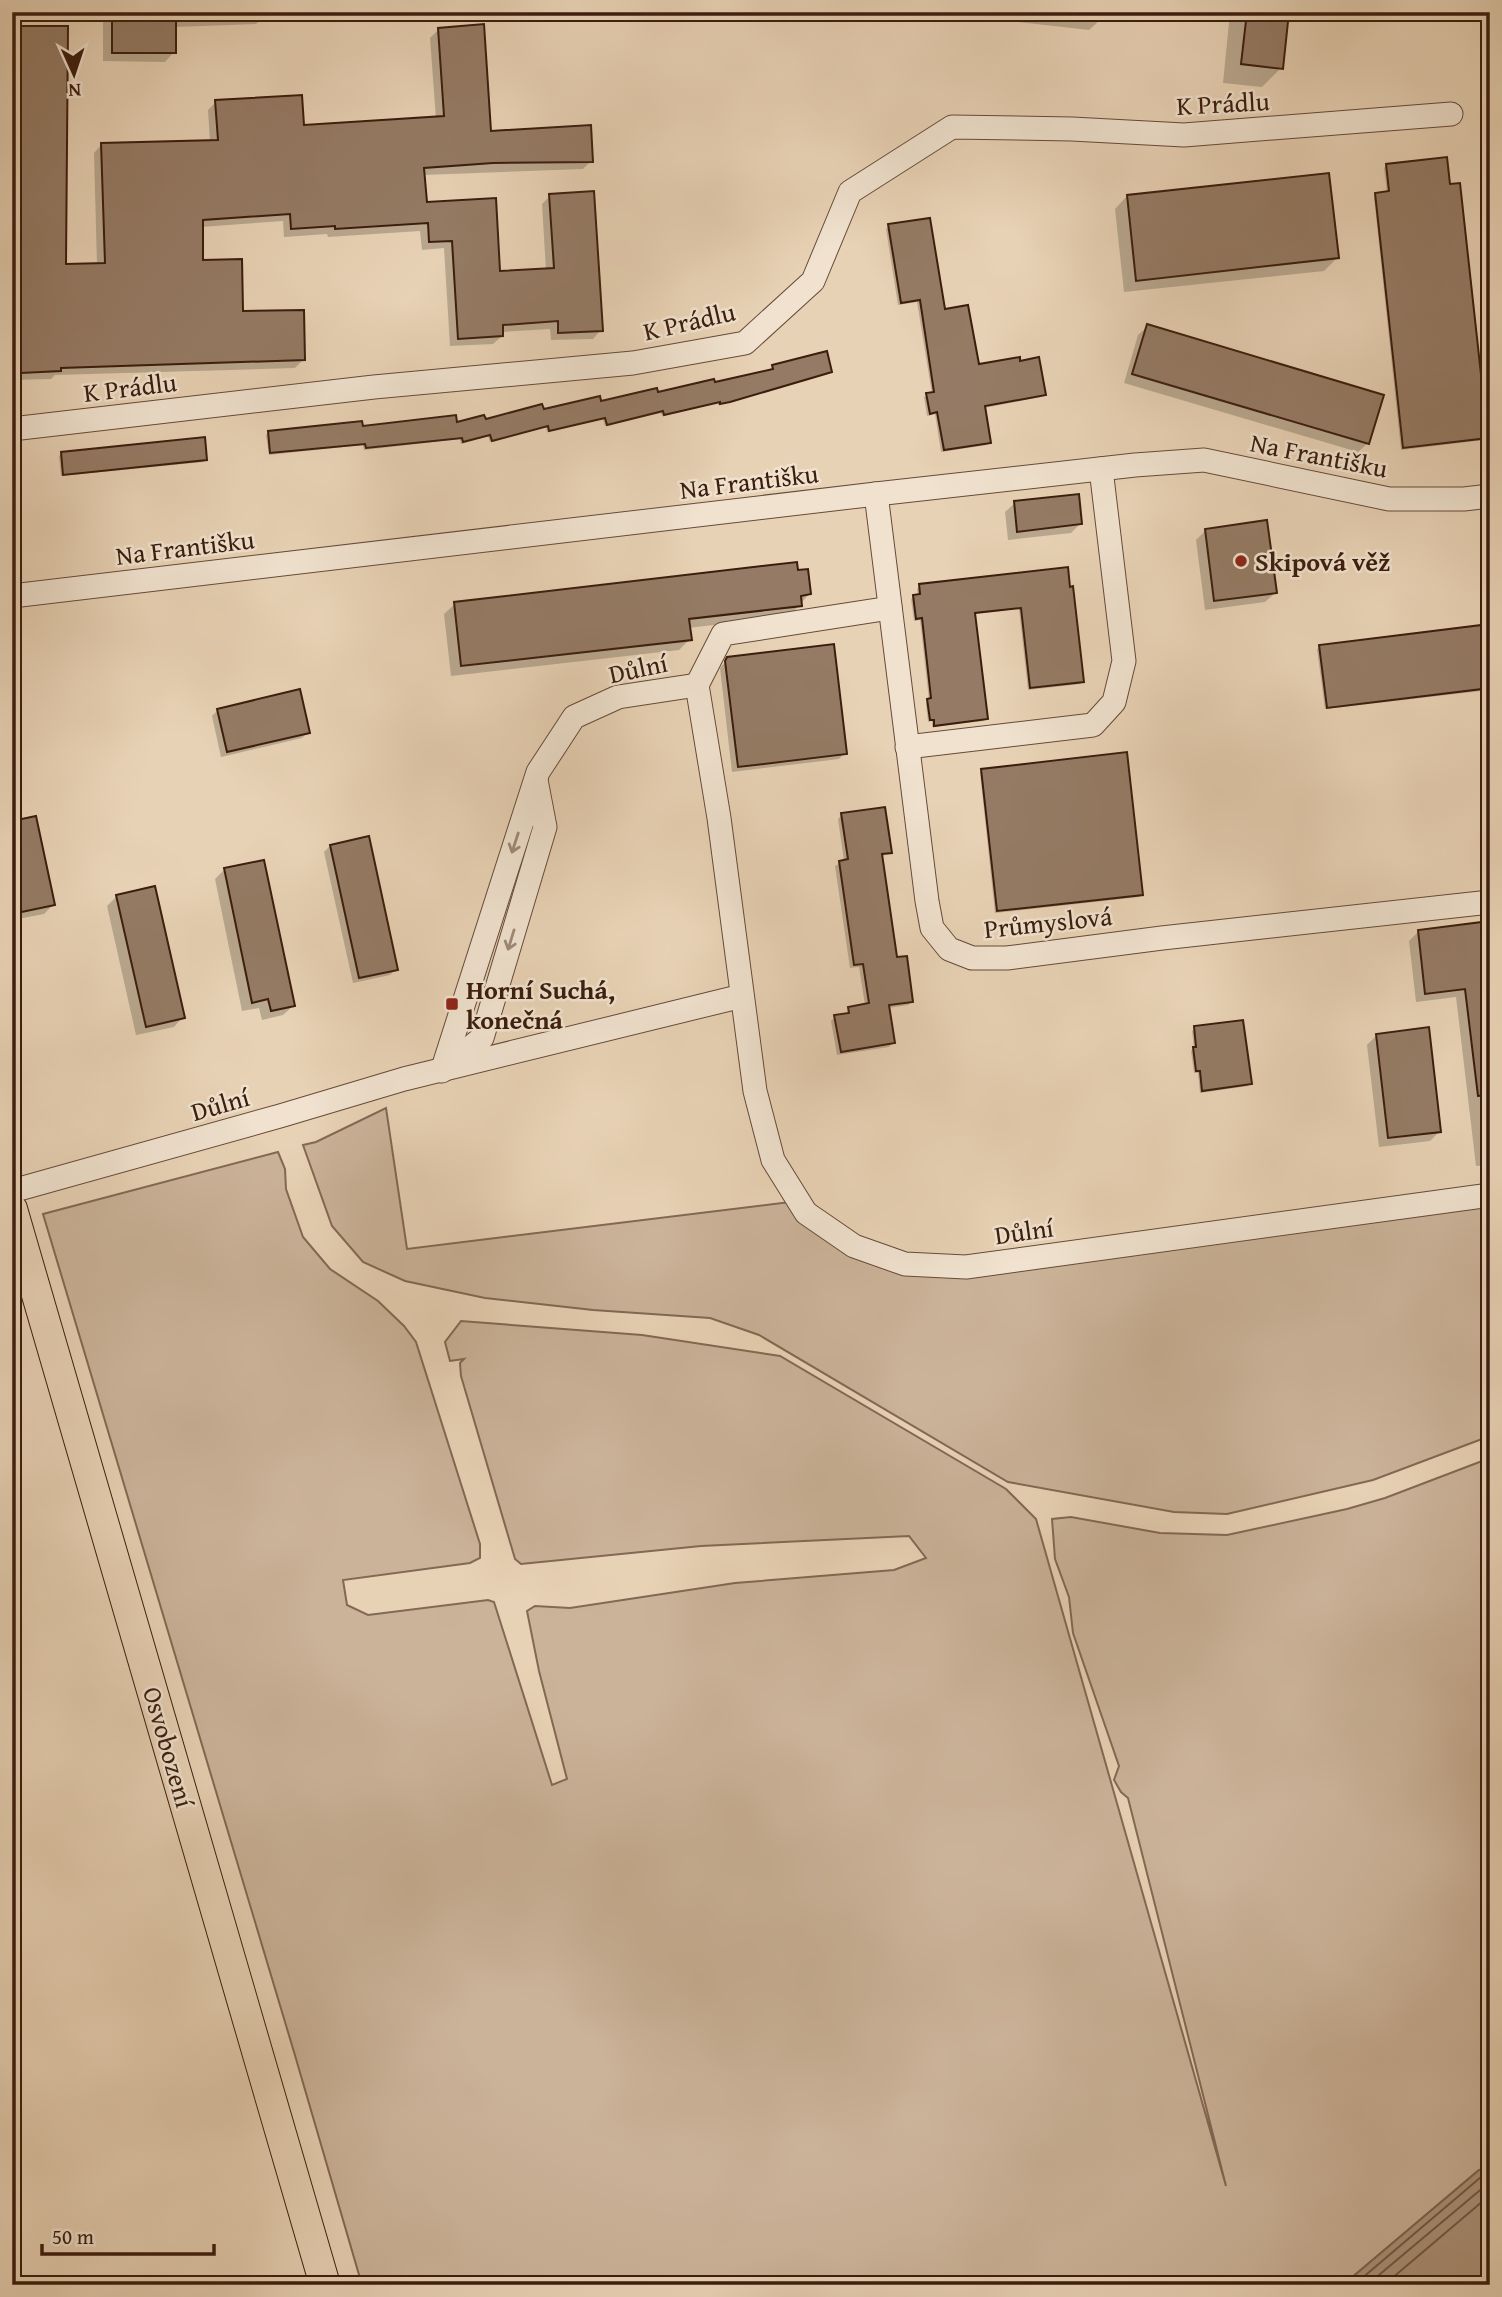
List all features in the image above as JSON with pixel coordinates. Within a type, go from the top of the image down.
[{"type":"main road","name":"Osvobození","points":[[12,1209],[325,2285]]},
{"type":"street","name":"K Prádlu","points":[[12,429],[374,387],[633,363],[745,343],[813,281],[850,192],[952,127],[1072,129],[1184,135],[1451,114]]},
{"type":"street","name":"Na Františku","points":[[12,596],[876,494],[1204,460],[1389,499],[1464,499],[1490,496]]},
{"type":"street","points":[[907,747],[1093,725],[1114,702],[1124,661],[1101,469]]},
{"type":"street","name":"Průmyslová","points":[[876,494],[927,901],[932,928],[949,949],[972,958],[1007,958],[1490,902]]},
{"type":"street","points":[[697,685],[723,634],[890,608]]},
{"type":"street","name":"Důlní","points":[[443,1071],[536,780],[574,717],[618,697],[697,685],[719,818],[755,1091],[773,1160],[806,1213],[854,1246],[905,1264],[966,1268],[1490,1195]]},
{"type":"street","name":"Důlní","points":[[12,1191],[404,1079],[742,996]]},
{"type":"shaded area","points":[[386,1108],[407,1249],[798,1201],[905,1264],[1490,1195],[1490,1436],[1373,1480],[1227,1514],[1174,1512],[1008,1482],[759,1335],[710,1318],[593,1310],[485,1298],[405,1281],[363,1262],[332,1226],[303,1145],[316,1142]]},
{"type":"shaded area","points":[[278,1152],[285,1169],[286,1189],[303,1237],[330,1269],[378,1301],[416,1342],[480,1544],[480,1558],[470,1563],[343,1580],[347,1605],[368,1615],[488,1600],[494,1602],[552,1785],[567,1779],[539,1671],[527,1611],[535,1606],[570,1608],[735,1583],[894,1570],[926,1558],[909,1536],[701,1546],[521,1564],[515,1559],[461,1376],[460,1363],[464,1359],[450,1361],[445,1342],[461,1321],[642,1335],[780,1356],[1006,1489],[1036,1519],[1226,2186],[1128,1798],[1114,1780],[1119,1766],[1073,1633],[1069,1597],[1055,1559],[1052,1519],[1071,1517],[1160,1533],[1227,1535],[1385,1498],[1490,1458],[1490,2169],[1479,2170],[1343,2285],[362,2285],[43,1214]]},
{"type":"water","points":[[1490,2169],[1490,2285],[1343,2285],[1479,2170]]},
{"type":"building","points":[[112,12],[176,12],[176,53],[112,53]]},
{"type":"building","points":[[1247,12],[1289,12],[1283,69],[1241,64]]},
{"type":"building","points":[[484,24],[491,131],[591,125],[593,162],[493,163],[424,168],[427,202],[496,198],[500,271],[554,268],[549,194],[594,191],[603,331],[558,333],[558,321],[503,325],[503,336],[458,339],[452,241],[429,242],[428,223],[291,229],[290,214],[203,220],[203,260],[242,259],[243,311],[304,310],[305,360],[61,368],[61,371],[21,373],[18,262],[21,26],[68,26],[66,264],[105,263],[101,143],[218,140],[215,100],[302,95],[304,125],[444,116],[438,28]]},
{"type":"building","points":[[1447,157],[1450,184],[1460,183],[1488,438],[1403,448],[1375,193],[1389,191],[1386,164]]},
{"type":"building","points":[[1329,173],[1339,258],[1136,281],[1127,195]]},
{"type":"building","points":[[930,218],[945,309],[968,305],[979,364],[1020,357],[1020,361],[1039,357],[1046,395],[985,406],[991,443],[944,450],[937,412],[930,414],[926,393],[934,392],[920,300],[901,303],[888,224]]},
{"type":"building","points":[[1147,324],[1384,395],[1369,444],[1132,374]]},
{"type":"building","points":[[827,351],[832,372],[730,402],[664,415],[663,411],[607,425],[605,418],[549,431],[548,426],[492,441],[490,435],[463,442],[462,438],[366,448],[365,444],[270,453],[268,431],[362,421],[363,426],[456,415],[457,422],[484,415],[486,419],[542,404],[544,409],[600,396],[601,401],[657,388],[658,392],[714,379],[715,382],[773,369],[772,365]]},
{"type":"building","points":[[205,437],[207,460],[63,475],[61,452]]},
{"type":"building","points":[[1079,494],[1082,524],[1017,532],[1014,501]]},
{"type":"building","name":"Skipová věž","points":[[1267,520],[1277,593],[1214,601],[1205,529]]},
{"type":"building","points":[[797,562],[798,570],[808,569],[811,594],[801,596],[802,606],[689,619],[692,640],[461,666],[454,602]]},
{"type":"building","points":[[1068,567],[1070,587],[1073,586],[1084,682],[1030,688],[1021,608],[975,613],[988,719],[934,726],[934,720],[930,720],[927,699],[931,698],[922,618],[916,619],[913,595],[920,594],[919,584]]},
{"type":"building","points":[[1490,624],[1490,688],[1327,708],[1319,645]]},
{"type":"building","points":[[834,644],[847,754],[738,767],[725,661],[727,657]]},
{"type":"building","points":[[300,689],[310,733],[227,752],[217,709]]},
{"type":"building","points":[[1127,752],[1143,895],[997,911],[981,769]]},
{"type":"building","points":[[885,807],[892,853],[882,854],[897,957],[907,956],[913,1002],[889,1005],[895,1043],[841,1052],[834,1015],[849,1013],[848,1007],[869,1003],[863,964],[854,965],[839,861],[848,859],[841,813]]},
{"type":"building","points":[[36,816],[55,905],[12,914],[12,821]]},
{"type":"building","points":[[369,836],[398,970],[359,978],[330,845]]},
{"type":"building","points":[[264,860],[295,1006],[271,1011],[268,999],[252,1003],[224,868]]},
{"type":"building","points":[[155,886],[185,1018],[146,1027],[116,895]]},
{"type":"building","points":[[1490,921],[1490,1095],[1478,1096],[1465,989],[1425,994],[1418,930]]},
{"type":"building","points":[[1243,1020],[1252,1084],[1202,1091],[1193,1047],[1196,1047],[1194,1026]]},
{"type":"building","points":[[1429,1027],[1441,1132],[1388,1138],[1376,1034]]},
{"type":"railway","points":[[1468,12],[1490,13]]},
{"type":"place","name":"Skipová věž","points":[[1241,561]]},
{"type":"place","name":"Horní Suchá, konečná","points":[[452,1004]]}]
